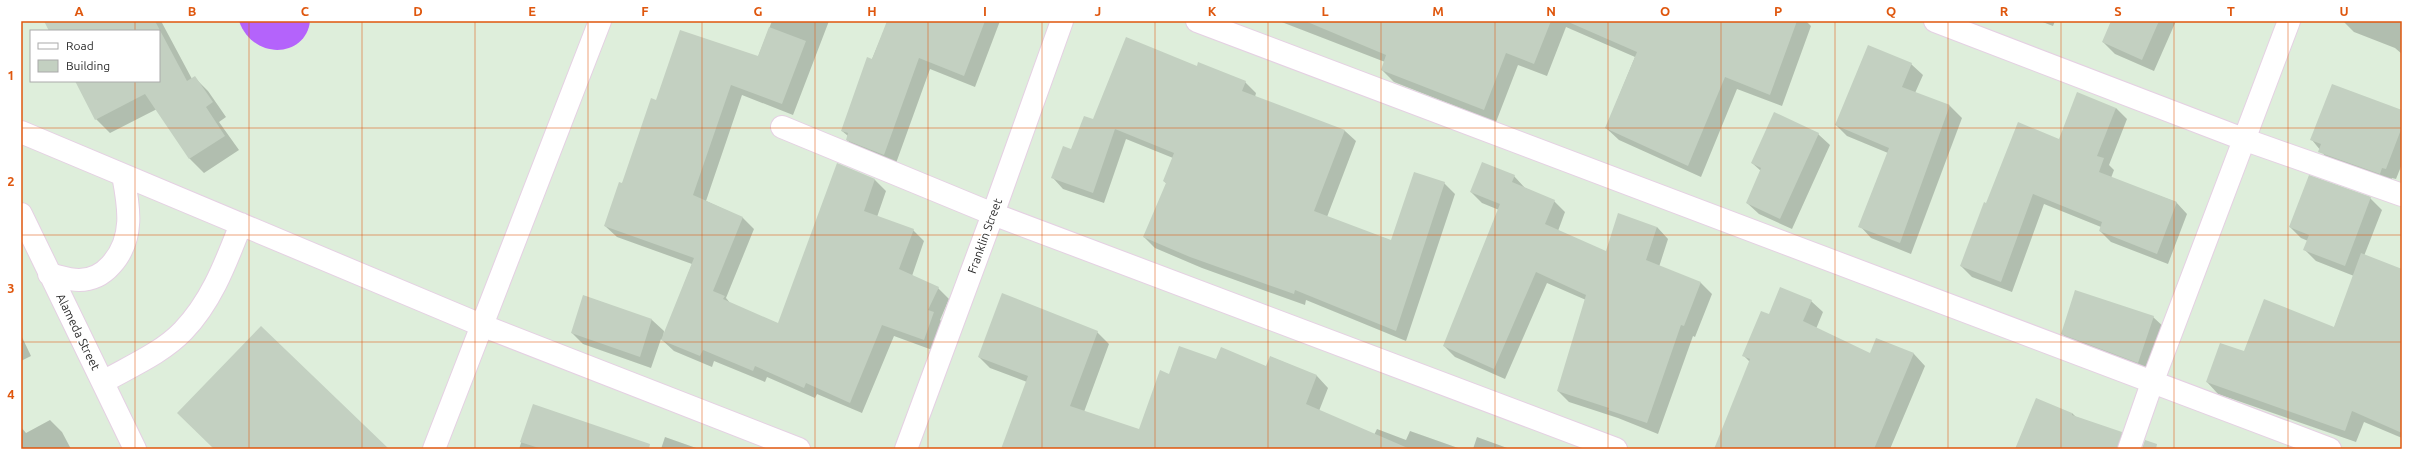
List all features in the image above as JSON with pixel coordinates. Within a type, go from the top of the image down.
[{"type":"street","points":[[434,449],[600,21]]},
{"type":"street","name":"Franklin Street","points":[[906,449],[993,214],[1062,21]]},
{"type":"street","points":[[1197,21],[2330,449]]},
{"type":"street","points":[[1936,21],[2243,139],[2402,196]]},
{"type":"street","points":[[2130,449],[2152,383],[2243,139],[2289,21]]},
{"type":"street","points":[[782,127],[993,214],[1616,449]]},
{"type":"street","points":[[21,132],[481,325],[799,449]]},
{"type":"street","points":[[49,274],[79,280],[96,277],[121,255],[128,231],[129,206],[123,175]]},
{"type":"street","name":"Alameda Street","points":[[21,214],[135,449]]},
{"type":"street","points":[[103,382],[156,352],[182,332],[204,307],[220,275],[241,224]]},
{"type":"shaded area","points":[[239,21],[310,21],[306,33],[299,42],[289,48],[278,50],[267,48],[255,43],[246,34]]},
{"type":"building","points":[[44,21],[155,21],[160,30],[48,30]]},
{"type":"building","points":[[887,21],[985,21],[964,76],[919,58],[884,155],[846,140],[848,133],[841,131],[867,57],[872,59]]},
{"type":"building","points":[[1305,21],[1551,21],[1534,64],[1506,53],[1484,110],[1381,70],[1386,55]]},
{"type":"building","points":[[1566,21],[1797,21],[1770,95],[1725,77],[1688,166],[1605,128],[1637,52]]},
{"type":"building","points":[[2111,21],[2159,21],[2142,60],[2102,42]]},
{"type":"building","points":[[769,27],[806,41],[782,104],[731,85],[693,195],[743,217],[713,291],[725,296],[723,299],[778,323],[837,163],[875,179],[864,211],[914,229],[899,269],[939,287],[928,310],[934,312],[924,340],[882,325],[850,403],[806,383],[804,388],[755,366],[753,371],[703,350],[700,356],[661,340],[694,258],[604,226],[619,182],[622,183],[651,98],[656,100],[680,30],[758,56]]},
{"type":"building","points":[[160,30],[187,81],[195,76],[213,102],[206,107],[225,136],[189,159],[145,94],[95,120],[76,82],[160,82]]},
{"type":"building","points":[[1126,37],[1197,66],[1198,62],[1246,81],[1242,91],[1345,130],[1314,211],[1391,240],[1414,172],[1445,182],[1396,331],[1295,290],[1294,294],[1190,257],[1143,237],[1166,183],[1163,181],[1174,153],[1115,129],[1093,193],[1051,178],[1063,146],[1071,149],[1084,116],[1093,119]]},
{"type":"building","points":[[1868,45],[1912,63],[1902,87],[1950,105],[1900,243],[1858,227],[1889,148],[1835,125]]},
{"type":"building","points":[[2332,84],[2402,110],[2402,127],[2386,169],[2382,168],[2380,174],[2318,152],[2321,144],[2310,140]]},
{"type":"building","points":[[2077,92],[2116,108],[2097,156],[2104,158],[2099,172],[2177,202],[2157,254],[2099,231],[2102,222],[2033,194],[2001,282],[1960,266],[1984,202],[1986,203],[2018,122],[2059,139]]},
{"type":"building","points":[[1774,112],[1819,133],[1780,219],[1746,203],[1761,168],[1751,163]]},
{"type":"building","points":[[1482,162],[1515,175],[1512,182],[1555,200],[1545,224],[1606,251],[1618,213],[1657,227],[1646,260],[1701,282],[1684,326],[1681,325],[1647,423],[1608,410],[1609,408],[1557,391],[1586,295],[1536,272],[1494,369],[1443,346],[1500,204],[1470,192]]},
{"type":"building","points":[[2309,175],[2371,197],[2345,266],[2303,250],[2309,235],[2289,227]]},
{"type":"building","points":[[2361,253],[2402,269],[2402,433],[2352,411],[2345,431],[2206,382],[2220,343],[2244,351],[2264,299],[2334,327]]},
{"type":"building","points":[[1780,287],[1812,300],[1803,321],[1870,353],[1876,338],[1914,353],[1874,449],[1714,449],[1750,359],[1742,356],[1761,311],[1769,314]]},
{"type":"building","points":[[2075,290],[2154,316],[2138,363],[2061,334]]},
{"type":"building","points":[[1002,293],[1098,331],[1070,406],[1139,429],[1160,370],[1169,374],[1179,346],[1216,359],[1221,347],[1266,366],[1270,356],[1317,375],[1306,404],[1410,449],[1001,449],[1028,376],[978,357]]},
{"type":"building","points":[[583,295],[652,319],[640,357],[571,333]]},
{"type":"building","points":[[261,326],[389,449],[214,449],[177,413]]},
{"type":"building","points":[[2036,398],[2072,413],[2072,415],[2122,432],[2117,449],[2015,449]]},
{"type":"building","points":[[533,404],[650,444],[649,449],[542,449],[520,442]]},
{"type":"building","points":[[2145,440],[2157,444],[2156,449],[2142,449]]}]
